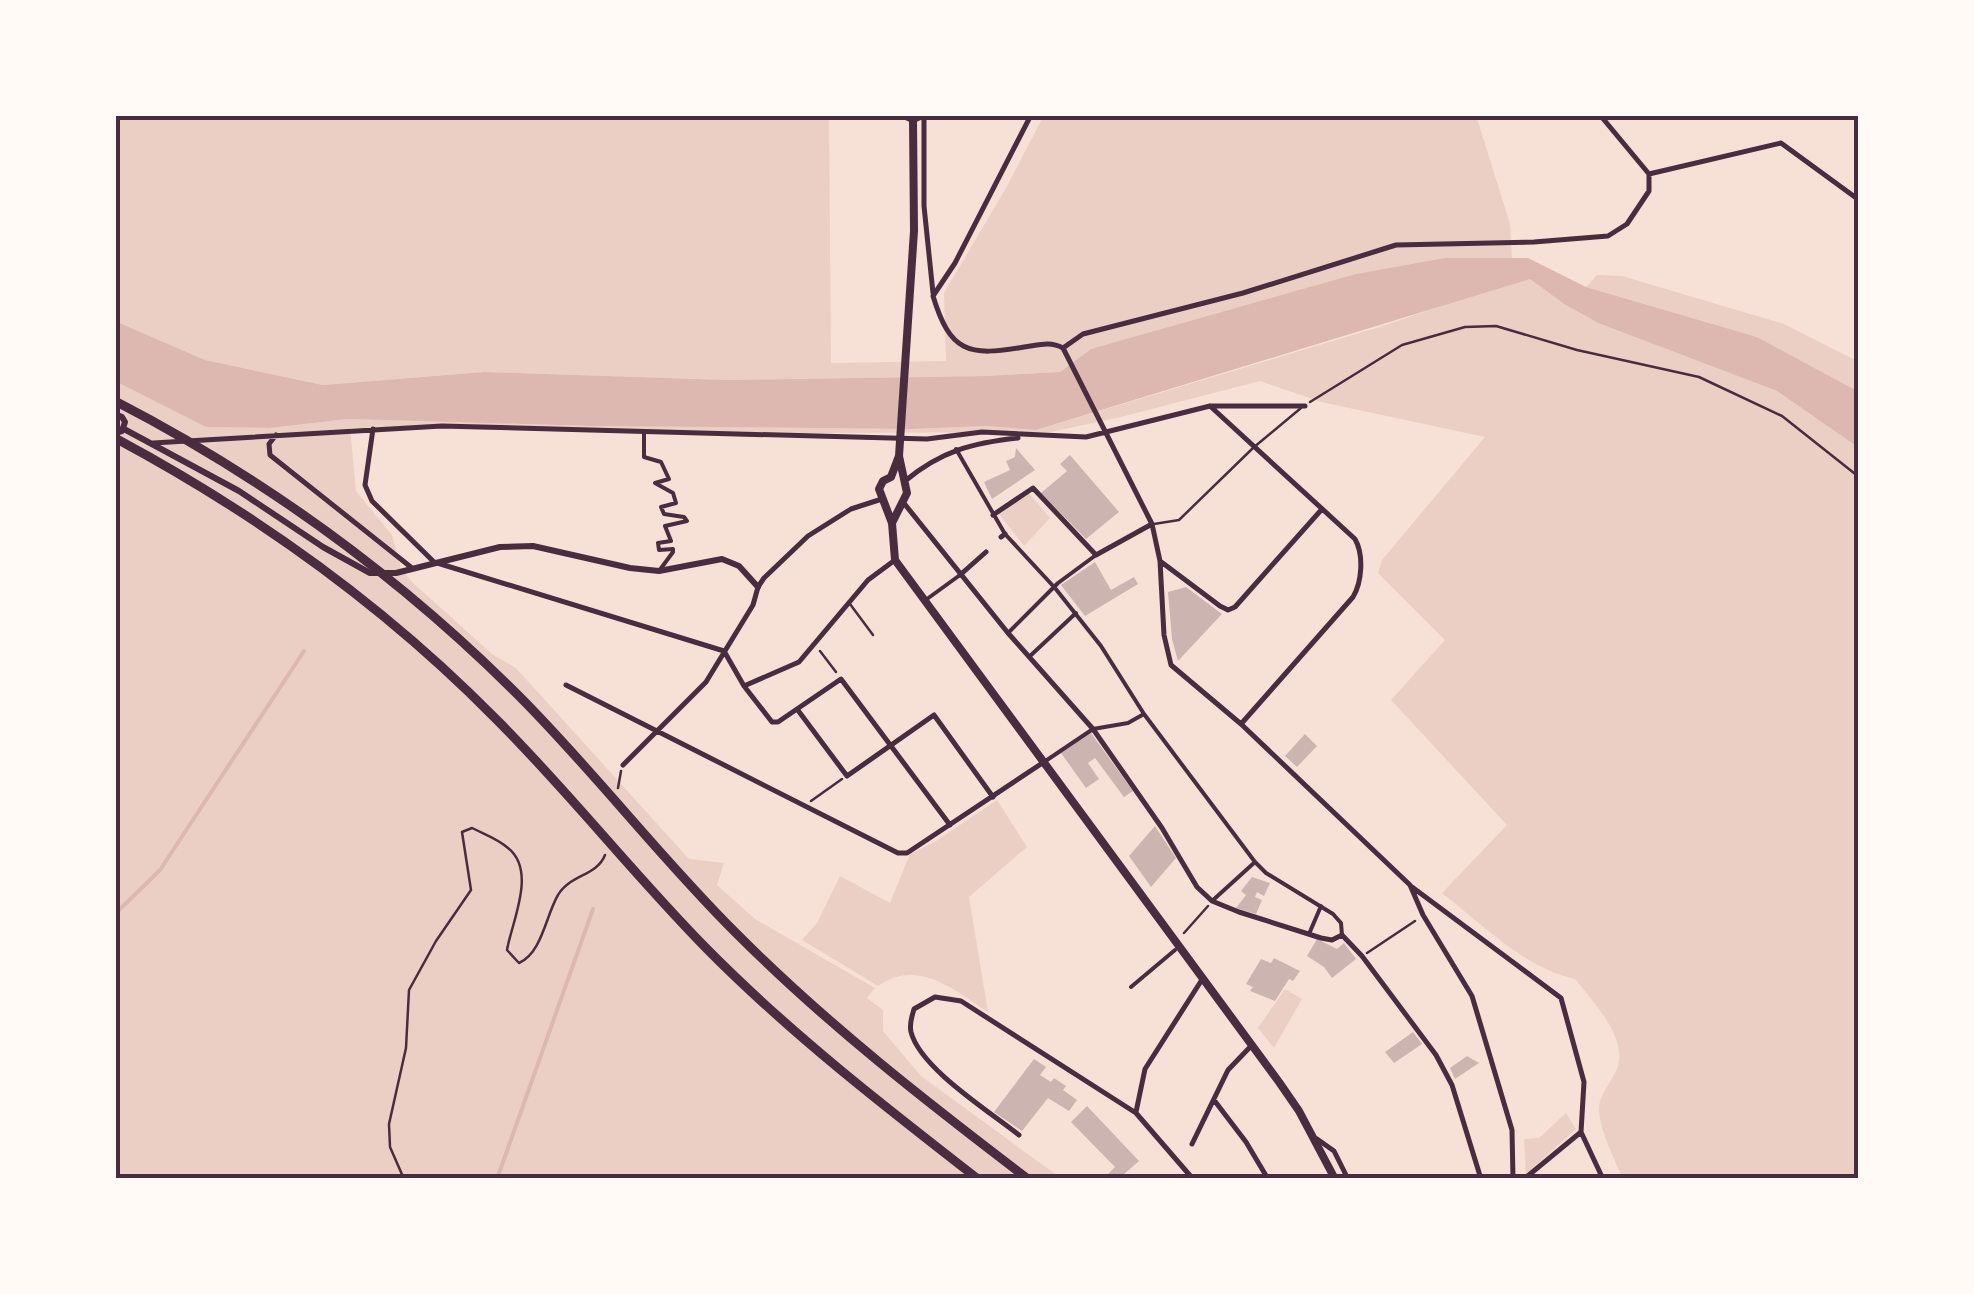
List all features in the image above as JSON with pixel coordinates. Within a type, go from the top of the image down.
[{"type":"highway","points":[[115,401],[246,476],[375,566],[518,696],[696,891],[820,1013],[1028,1179]]},
{"type":"highway","points":[[115,436],[264,528],[396,626],[497,719],[671,911],[787,1026],[978,1179]]},
{"type":"main road","points":[[892,523],[907,492],[899,456],[916,116]]},
{"type":"main road","points":[[891,477],[899,456]]},
{"type":"main road","points":[[904,480],[891,477],[880,487],[892,523],[895,560],[1252,1045],[1314,1137],[1335,1179]]},
{"type":"main road","points":[[884,501],[902,502]]},
{"type":"street","points":[[934,296],[1031,115]]},
{"type":"street","points":[[1063,348],[1082,334],[1243,293],[1396,245],[1534,242],[1600,237],[1618,231],[1650,191],[1649,174],[1600,115]]},
{"type":"street","points":[[916,116],[934,296],[944,330],[964,347],[994,352],[1052,342],[1063,348],[1152,524],[1160,560],[1164,635],[1170,666],[1241,724],[1410,885],[1561,998],[1584,1082],[1581,1132],[1604,1179]]},
{"type":"street","points":[[1649,174],[1781,144],[1859,200]]},
{"type":"street","points":[[1210,406],[1355,539],[1360,552],[1353,598],[1241,724]]},
{"type":"street","points":[[153,443],[442,426],[926,439],[982,432],[1086,438],[1210,406],[1305,406]]},
{"type":"street","points":[[115,414],[124,420],[124,428],[115,436]]},
{"type":"street","points":[[124,428],[239,491],[370,573],[396,573],[500,547],[533,546],[659,571],[722,559],[739,566],[758,587]]},
{"type":"street","points":[[374,428],[365,485],[372,501],[434,562],[724,652],[772,722],[778,722],[841,679],[950,826]]},
{"type":"street","points":[[644,432],[644,457],[661,462],[669,479],[655,483],[673,493],[676,504],[661,507],[664,514],[684,517],[687,522],[664,526],[671,541],[658,543],[659,550],[674,552],[659,571]]},
{"type":"street","points":[[276,435],[269,444],[270,455],[412,568]]},
{"type":"street","points":[[904,480],[956,449],[974,443],[1031,437]]},
{"type":"street","points":[[956,449],[1003,536],[1076,613],[1144,714],[1255,862],[1341,923],[1342,935],[1436,1055],[1452,1085],[1481,1179]]},
{"type":"street","points":[[993,515],[1033,488],[1096,555]]},
{"type":"street","points":[[623,765],[706,682],[753,606],[758,587],[808,536],[851,509],[884,501]]},
{"type":"street","points":[[902,502],[960,576],[1093,729],[1197,886],[1212,901],[1332,940],[1342,935]]},
{"type":"street","points":[[1160,560],[1220,606],[1236,608],[1322,509]]},
{"type":"street","points":[[1008,633],[1096,555],[1152,524]]},
{"type":"street","points":[[925,601],[986,552]]},
{"type":"street","points":[[744,686],[800,662],[868,580],[895,560]]},
{"type":"street","points":[[1029,656],[1076,613]]},
{"type":"street","points":[[566,685],[898,853],[907,853],[950,826],[1093,729],[1128,722],[1144,714]]},
{"type":"street","points":[[797,709],[847,776],[934,716],[994,797]]},
{"type":"street","points":[[1212,901],[1255,862]]},
{"type":"street","points":[[1410,885],[1423,915],[1472,996],[1512,1130],[1513,1179]]},
{"type":"street","points":[[1310,934],[1321,906]]},
{"type":"street","points":[[1131,986],[1175,950]]},
{"type":"street","points":[[1136,1113],[1145,1069],[1203,978]]},
{"type":"street","points":[[1019,1135],[929,1062],[912,1033],[914,1009],[935,997],[962,1001],[1136,1113],[1193,1179]]},
{"type":"street","points":[[1192,1144],[1228,1070],[1252,1045]]},
{"type":"street","points":[[1214,1100],[1268,1179]]},
{"type":"street","points":[[1524,1179],[1581,1132]]},
{"type":"street","points":[[1314,1137],[1334,1151],[1348,1179]]},
{"type":"lane","points":[[1152,524],[1179,520],[1253,448],[1305,406]]},
{"type":"lane","points":[[849,602],[872,635]]},
{"type":"path","points":[[1305,406],[1402,345],[1465,327],[1496,326],[1577,350],[1698,376],[1782,416],[1859,477]]},
{"type":"path","points":[[816,646],[841,679]]},
{"type":"path","points":[[618,788],[623,765]]},
{"type":"path","points":[[805,805],[847,776]]},
{"type":"path","points":[[404,1179],[390,1147],[390,1124],[406,1048],[409,990],[471,890],[462,832],[472,828],[507,846],[516,856],[522,876],[508,950],[519,962],[534,950],[562,888],[604,860],[607,842]]},
{"type":"path","points":[[1180,936],[1212,901]]},
{"type":"path","points":[[1362,956],[1423,915]]},
{"type":"shaded area","points":[[115,115],[829,115],[831,363],[946,361],[944,293],[1044,115],[1476,115],[1510,224],[1512,258],[1445,258],[1091,349],[1060,372],[727,380],[484,372],[323,385],[205,360],[115,321]]},
{"type":"shaded area","points":[[1445,258],[1528,258],[1586,287],[1757,337],[1859,392],[1859,448],[1777,391],[1598,323],[1530,279],[1036,430],[986,426],[592,426],[348,419],[270,428],[206,427],[115,381],[115,321],[205,360],[323,385],[484,372],[727,380],[1060,372],[1091,349],[1356,274]]},
{"type":"shaded area","points":[[1597,275],[1622,276],[1784,324],[1859,362],[1859,392],[1757,337],[1586,287]]},
{"type":"shaded area","points":[[1530,279],[1598,323],[1777,391],[1859,448],[1859,1179],[1623,1179],[1599,1111],[1619,1063],[1619,1050],[1609,1024],[1575,979],[1521,955],[1442,893],[1507,825],[1391,700],[1445,640],[1378,573],[1382,560],[1485,437],[1321,402],[1260,381],[1051,432],[350,428],[356,491],[392,535],[401,569],[412,582],[492,654],[516,668],[689,859],[724,863],[717,885],[755,919],[875,988],[867,998],[883,1010],[883,1031],[921,1076],[1062,1179],[115,1179],[115,381],[207,427],[270,428],[348,419],[592,426],[986,426],[1036,430]]},
{"type":"shaded area","points":[[1029,493],[1050,518],[1024,546],[999,514]]},
{"type":"shaded area","points":[[997,800],[1027,847],[969,897],[988,1012],[948,986],[921,976],[893,978],[878,986],[802,940],[817,923],[840,876],[890,903],[910,854]]},
{"type":"shaded area","points":[[1285,989],[1302,999],[1274,1048],[1258,1028]]},
{"type":"shaded area","points":[[1566,1113],[1576,1129],[1526,1174],[1524,1139],[1539,1138]]},
{"type":"building","points":[[1016,448],[1035,470],[992,499],[984,482],[1010,470],[1006,461],[1015,457]]},
{"type":"building","points":[[1070,455],[1119,512],[1086,539],[1041,493],[1067,471],[1060,464]]},
{"type":"building","points":[[1095,562],[1111,590],[1134,577],[1138,584],[1085,616],[1061,585]]},
{"type":"building","points":[[1186,587],[1222,614],[1178,661],[1168,592]]},
{"type":"building","points":[[1091,733],[1133,791],[1124,797],[1095,758],[1088,763],[1099,779],[1086,788],[1061,753]]},
{"type":"building","points":[[1305,734],[1317,746],[1297,767],[1285,756]]},
{"type":"building","points":[[1155,826],[1176,858],[1151,887],[1129,856]]},
{"type":"building","points":[[1252,877],[1270,883],[1264,896],[1257,892],[1255,897],[1262,900],[1256,914],[1236,908],[1246,895],[1241,891]]},
{"type":"building","points":[[1317,939],[1337,949],[1344,943],[1356,959],[1332,978],[1307,956]]},
{"type":"building","points":[[1274,958],[1300,971],[1293,981],[1289,979],[1275,1001],[1250,991],[1253,987],[1246,984],[1261,959],[1271,963]]},
{"type":"building","points":[[1413,1032],[1422,1044],[1394,1063],[1385,1052]]},
{"type":"building","points":[[1467,1056],[1479,1063],[1455,1079],[1450,1068]]},
{"type":"building","points":[[1034,1059],[1046,1067],[1040,1075],[1066,1086],[1063,1090],[1077,1100],[1069,1111],[1048,1098],[1022,1131],[994,1112]]},
{"type":"building","points":[[1087,1106],[1139,1161],[1123,1175],[1127,1179],[1103,1179],[1115,1167],[1071,1122]]},
{"type":"waterway","points":[[115,914],[160,870],[304,651]]},
{"type":"waterway","points":[[497,1179],[593,909]]}]
